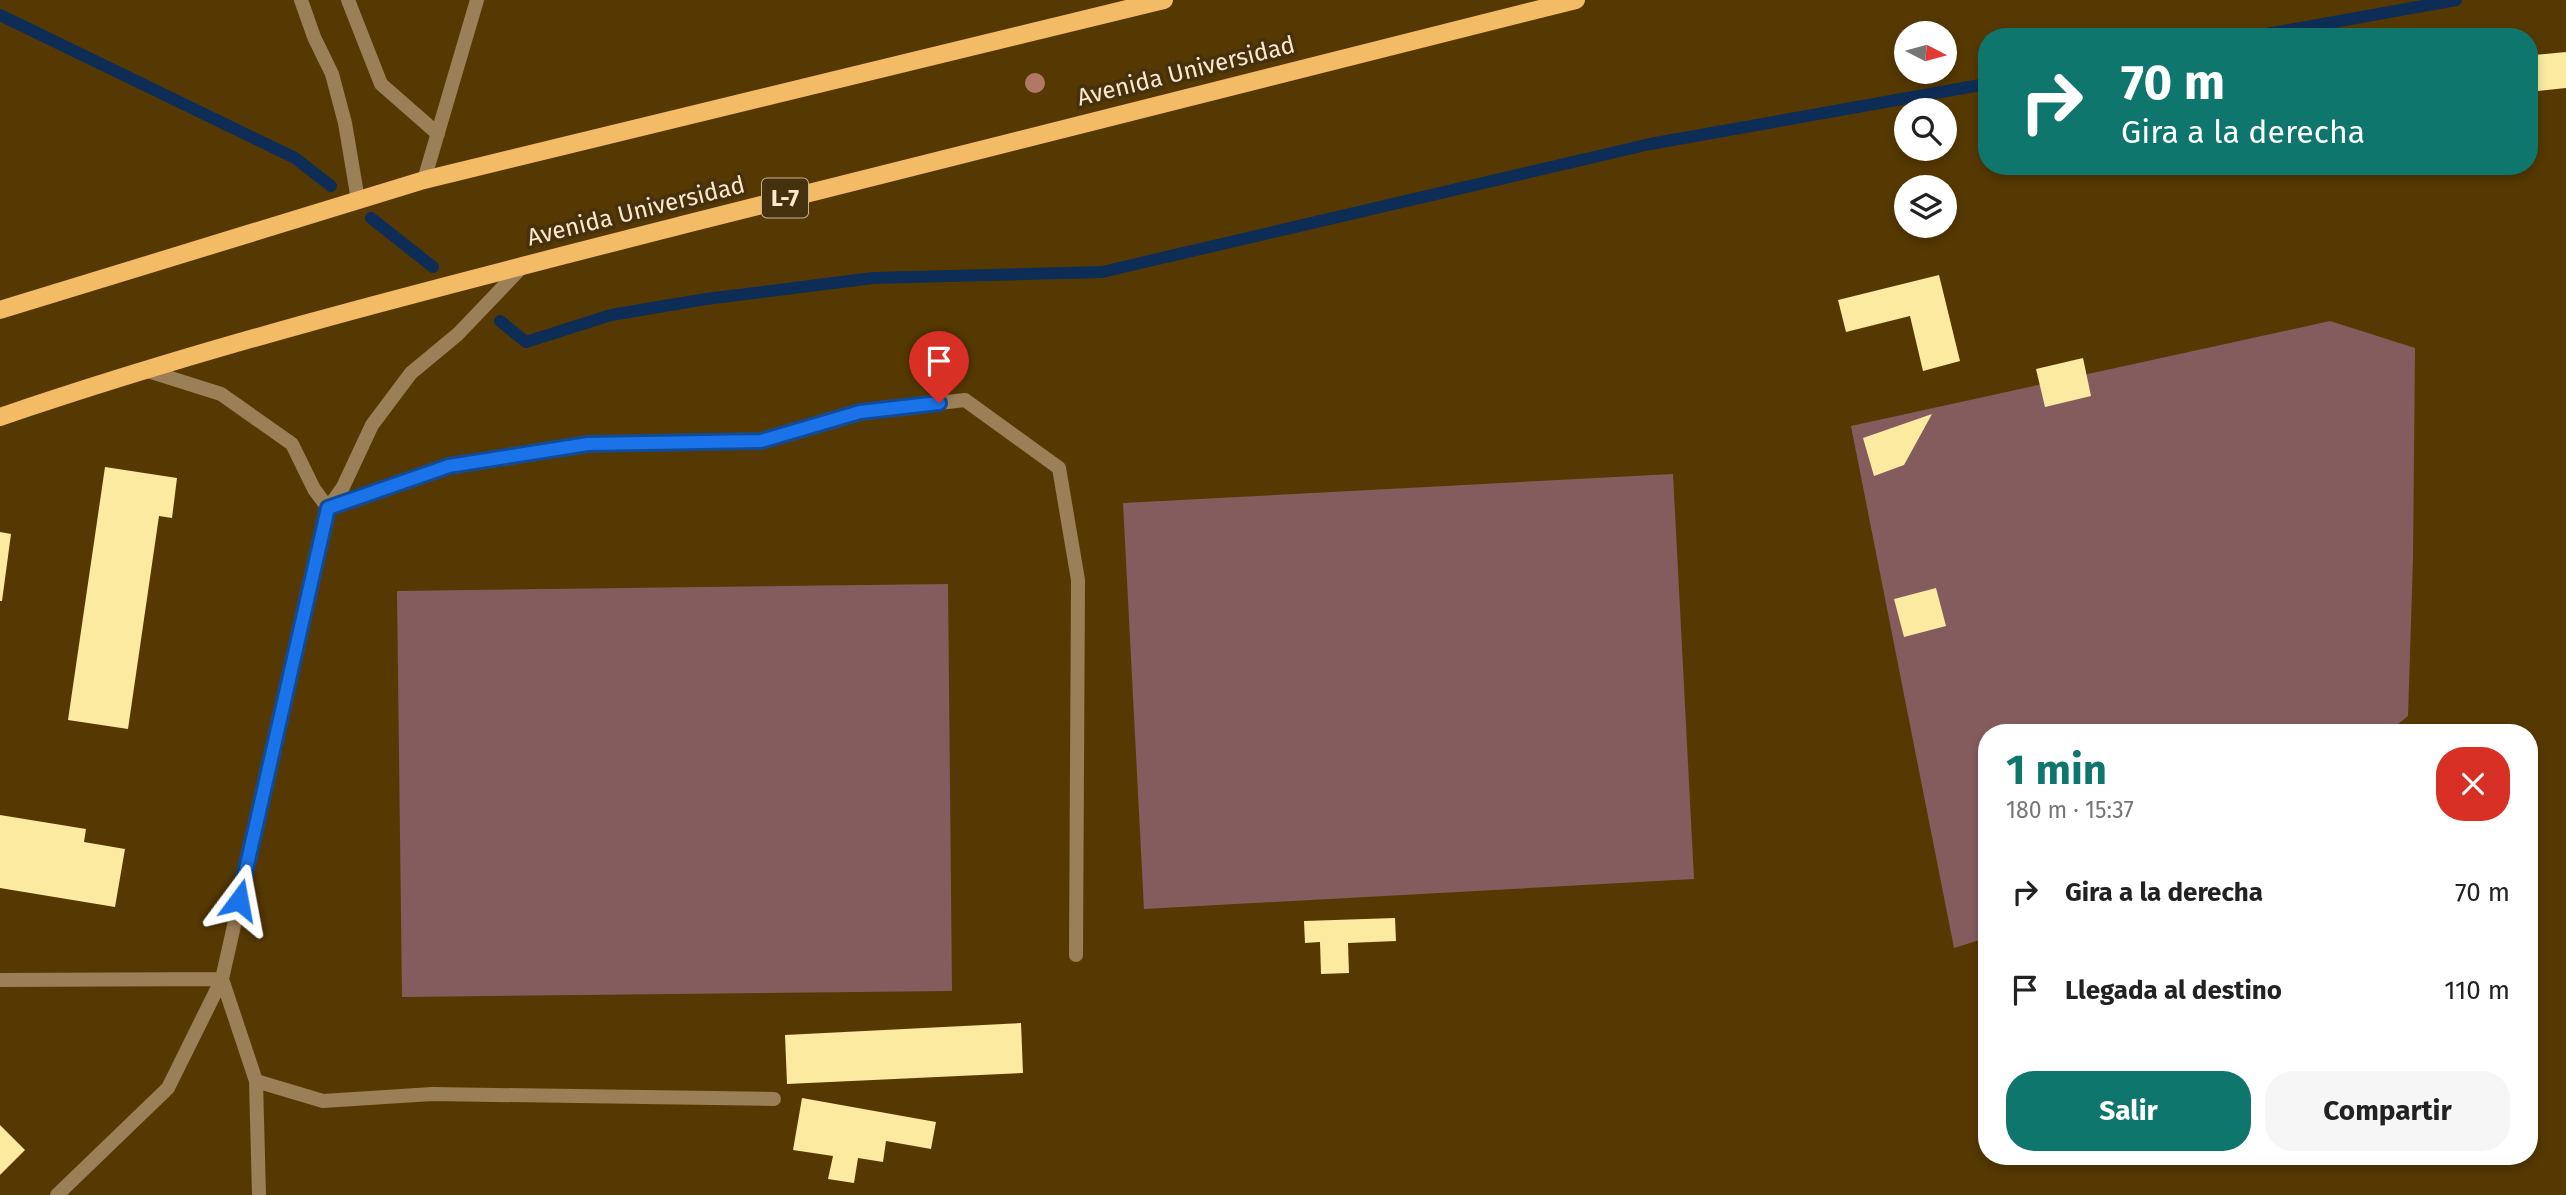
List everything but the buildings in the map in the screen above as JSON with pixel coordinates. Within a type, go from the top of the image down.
[{"type":"main road","points":[[0,310],[424,180],[1164,0]]},
{"type":"main road","name":"Avenida Universidad","points":[[0,417],[145,370],[388,300],[1030,135],[1576,0]]},
{"type":"street","points":[[301,0],[314,37],[332,74],[345,123],[358,200]]},
{"type":"street","points":[[348,0],[380,85],[438,134]]},
{"type":"street","points":[[424,180],[477,0]]},
{"type":"street","points":[[57,1195],[168,1088],[222,979],[328,508],[343,487],[372,425],[411,373],[458,334],[523,266]]},
{"type":"street","points":[[145,370],[221,394],[292,444],[314,489],[328,508]]},
{"type":"street","points":[[328,508],[449,466],[588,444],[761,441],[860,412],[965,400],[1059,468],[1078,580],[1076,955]]},
{"type":"street","points":[[0,980],[222,979]]},
{"type":"street","points":[[222,979],[256,1081],[259,1195]]},
{"type":"street","points":[[256,1081],[323,1101],[432,1094],[774,1099]]},
{"type":"shaded area","points":[[2330,321],[2415,348],[2408,716],[2398,724],[1978,724],[1978,940],[1954,948],[1851,426]]},
{"type":"shaded area","points":[[1673,474],[1694,879],[1144,909],[1123,503]]},
{"type":"shaded area","points":[[948,584],[952,991],[402,997],[397,591]]},
{"type":"waterway","points":[[2300,28],[2456,0]]},
{"type":"waterway","points":[[0,15],[295,158],[331,186]]},
{"type":"waterway","points":[[500,321],[526,342],[611,315],[706,299],[873,278],[1102,272],[1650,144],[1978,85]]},
{"type":"waterway","points":[[371,218],[433,267]]},
{"type":"route","points":[[239,900],[328,508],[449,466],[588,444],[761,441],[860,412],[939,403]]}]
